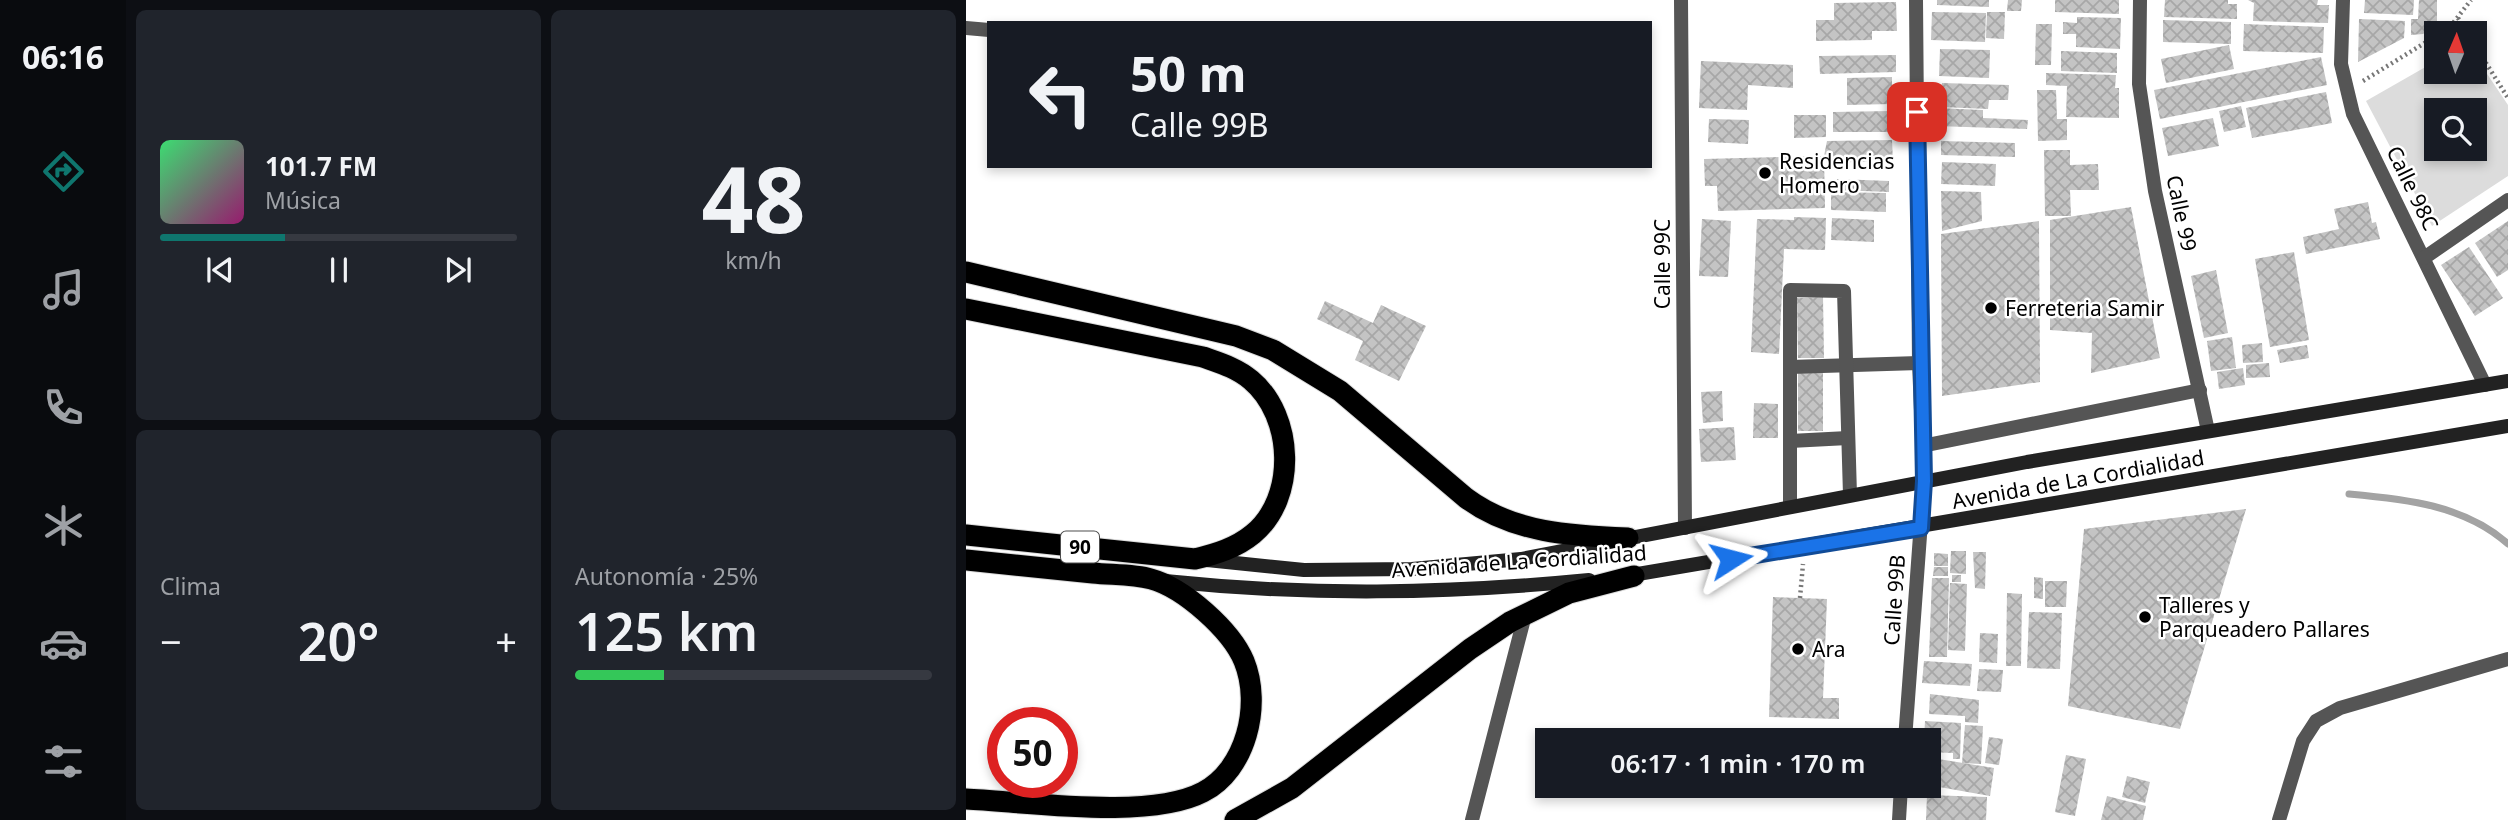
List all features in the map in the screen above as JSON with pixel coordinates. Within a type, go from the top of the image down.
[{"type":"highway","points":[[966,272],[1212,330],[1259,344],[1294,360],[1340,391],[1466,498],[1488,513],[1551,532],[1628,538]]},
{"type":"highway","points":[[966,309],[1203,357],[1237,370],[1261,390],[1275,416],[1283,449],[1284,476],[1278,499],[1265,522],[1244,541],[1218,554],[1195,559]]},
{"type":"highway","name":"90","points":[[966,534],[1195,559]]},
{"type":"highway","name":"90","points":[[966,560],[1152,579]]},
{"type":"highway","points":[[1235,820],[1293,788],[1470,649],[1525,615],[1569,593],[1634,576]]},
{"type":"highway","points":[[966,799],[1152,807],[1203,792],[1229,769],[1239,755],[1249,721],[1250,690],[1245,663],[1231,638],[1211,617],[1152,579]]},
{"type":"main road","name":"Avenida de La Cordialidad","points":[[1195,559],[1304,570],[1412,569],[1521,559],[1924,481],[2508,381]]},
{"type":"main road","name":"Avenida de La Cordialidad","points":[[1152,579],[1248,589],[1345,593],[1441,592],[1634,576],[2508,426]]},
{"type":"street","name":"Calle 99C","points":[[1681,0],[1685,528]]},
{"type":"street","name":"Calle 99B","points":[[1906,728],[1924,481],[1919,363],[1916,0]]},
{"type":"street","name":"Calle 99","points":[[2140,0],[2139,84],[2155,191],[2208,431]]},
{"type":"street","name":"Calle 98C","points":[[2343,0],[2341,64],[2353,114],[2485,385]]},
{"type":"street","points":[[966,28],[987,30]]},
{"type":"street","points":[[2424,258],[2508,200]]},
{"type":"street","points":[[1790,507],[1790,289],[1844,291],[1850,495]]},
{"type":"street","points":[[1790,367],[1919,363]]},
{"type":"street","points":[[1922,446],[2200,390]]},
{"type":"street","points":[[1790,441],[1848,438]]},
{"type":"street","points":[[1472,820],[1525,615]]},
{"type":"street","points":[[2279,820],[2303,741],[2316,720],[2340,708],[2508,659]]},
{"type":"street","points":[[1899,820],[1900,798]]},
{"type":"path","points":[[2455,21],[2472,0]]},
{"type":"path","points":[[2348,91],[2424,44]]},
{"type":"path","points":[[2487,65],[2508,98]]},
{"type":"path","points":[[1800,598],[1804,547]]},
{"type":"shaded area","points":[[2424,68],[2424,84],[2487,84],[2487,74],[2508,105],[2508,176],[2432,226],[2366,101]]},
{"type":"building","points":[[1937,0],[1989,0],[1989,7],[1937,5]]},
{"type":"building","points":[[2008,0],[2022,0],[2021,11],[2007,11]]},
{"type":"building","points":[[2055,0],[2119,0],[2119,14],[2055,12]]},
{"type":"building","points":[[2165,0],[2228,0],[2228,4],[2237,4],[2237,19],[2164,17]]},
{"type":"building","points":[[2248,0],[2318,0],[2317,5],[2329,5],[2328,23],[2253,21],[2254,3]]},
{"type":"building","points":[[2365,0],[2414,0],[2413,15],[2364,13]]},
{"type":"building","points":[[2419,0],[2437,0],[2437,21],[2424,21],[2424,33],[2411,35],[2411,19],[2418,19]]},
{"type":"building","points":[[1896,2],[1897,31],[1872,31],[1872,40],[1816,41],[1816,20],[1834,20],[1834,3]]},
{"type":"building","points":[[1932,12],[1986,13],[1985,42],[1931,40]]},
{"type":"building","points":[[1987,12],[2005,12],[2004,39],[1986,38]]},
{"type":"building","points":[[2077,17],[2121,18],[2120,49],[2076,47],[2076,34],[2063,34],[2063,22],[2077,23]]},
{"type":"building","points":[[2359,19],[2405,21],[2404,38],[2358,62]]},
{"type":"building","points":[[2163,20],[2231,22],[2231,44],[2163,42]]},
{"type":"building","points":[[2036,24],[2052,24],[2051,65],[2035,65]]},
{"type":"building","points":[[2244,24],[2324,27],[2323,53],[2243,51]]},
{"type":"building","points":[[2229,45],[2234,69],[2166,83],[2161,59]]},
{"type":"building","points":[[1940,49],[1990,50],[1989,78],[1939,76]]},
{"type":"building","points":[[2061,51],[2117,53],[2117,73],[2061,71]]},
{"type":"building","points":[[1896,55],[1896,72],[1820,74],[1819,56]]},
{"type":"building","points":[[2321,57],[2327,85],[2160,119],[2154,90]]},
{"type":"building","points":[[1701,61],[1793,65],[1793,88],[1748,85],[1747,110],[1699,108]]},
{"type":"building","points":[[2046,73],[2116,75],[2119,118],[2066,117],[2067,86],[2046,85]]},
{"type":"building","points":[[1892,77],[1892,104],[1847,105],[1847,78]]},
{"type":"building","points":[[1942,83],[2009,85],[2008,100],[1989,100],[1988,109],[1941,107]]},
{"type":"building","points":[[2037,90],[2056,90],[2057,119],[2067,119],[2067,140],[2038,141]]},
{"type":"building","points":[[2326,92],[2332,123],[2252,138],[2246,108]]},
{"type":"building","points":[[2241,106],[2246,127],[2224,132],[2219,111]]},
{"type":"building","points":[[1937,108],[1983,110],[1983,118],[2028,120],[2027,129],[1936,126]]},
{"type":"building","points":[[1891,111],[1891,132],[1833,132],[1833,112]]},
{"type":"building","points":[[1794,115],[1826,115],[1826,137],[1794,138]]},
{"type":"building","points":[[2213,118],[2219,146],[2168,156],[2162,128]]},
{"type":"building","points":[[1709,119],[1749,120],[1748,144],[1708,142]]},
{"type":"building","points":[[1892,140],[1893,161],[1827,163],[1824,156],[1827,141]]},
{"type":"building","points":[[1941,141],[2015,143],[2015,157],[1941,155]]},
{"type":"building","points":[[2044,150],[2070,150],[2070,165],[2098,164],[2099,190],[2070,190],[2071,216],[2045,216]]},
{"type":"building","name":"Residencias Homero","points":[[1824,156],[1825,208],[1718,211],[1717,186],[1705,186],[1704,159]]},
{"type":"building","points":[[1942,162],[1996,164],[1995,186],[1941,184]]},
{"type":"building","points":[[1837,179],[1889,181],[1889,192],[1836,190]]},
{"type":"building","points":[[1941,191],[1981,192],[1982,221],[1942,231]]},
{"type":"building","points":[[1831,192],[1886,193],[1886,212],[1831,210]]},
{"type":"building","points":[[2368,202],[2372,223],[2376,222],[2380,239],[2306,254],[2303,237],[2339,229],[2334,209]]},
{"type":"building","points":[[2131,207],[2160,358],[2091,373],[2092,333],[2050,330],[2050,220]]},
{"type":"building","points":[[1794,217],[1826,218],[1825,250],[1784,249],[1779,354],[1751,352],[1757,219],[1794,220]]},
{"type":"building","points":[[1832,218],[1874,220],[1874,242],[1831,240]]},
{"type":"building","points":[[1702,219],[1731,221],[1728,277],[1699,276]]},
{"type":"building","name":"Ferreteria Samir","points":[[2039,221],[2040,382],[1942,396],[1941,234]]},
{"type":"building","points":[[2508,221],[2508,270],[2497,277],[2475,243]]},
{"type":"building","points":[[2469,247],[2503,298],[2475,316],[2441,265]]},
{"type":"building","points":[[2294,252],[2309,340],[2270,347],[2255,259]]},
{"type":"building","points":[[2216,270],[2228,333],[2204,338],[2191,276]]},
{"type":"building","points":[[1823,297],[1824,358],[1798,358],[1797,298]]},
{"type":"building","points":[[1325,301],[1373,323],[1381,305],[1426,326],[1399,381],[1355,360],[1363,341],[1317,319]]},
{"type":"building","points":[[2232,337],[2236,368],[2211,371],[2207,341]]},
{"type":"building","points":[[2262,343],[2263,362],[2243,363],[2242,345]]},
{"type":"building","points":[[2307,345],[2309,358],[2280,363],[2277,350]]},
{"type":"building","points":[[2269,363],[2270,377],[2246,378],[2246,365]]},
{"type":"building","points":[[2243,368],[2245,385],[2219,389],[2217,372]]},
{"type":"building","points":[[1798,370],[1823,370],[1823,431],[1798,431]]},
{"type":"building","points":[[1722,391],[1723,421],[1703,423],[1701,392]]},
{"type":"building","points":[[1754,403],[1778,404],[1778,438],[1753,438]]},
{"type":"building","points":[[1734,427],[1736,460],[1701,462],[1699,429]]},
{"type":"building","name":"Talleres y Parqueadero Pallares","points":[[2246,509],[2180,729],[2068,706],[2084,529]]},
{"type":"building","points":[[1951,551],[1966,551],[1966,574],[1950,573]]},
{"type":"building","points":[[1973,552],[1986,552],[1985,589],[1975,588]]},
{"type":"building","points":[[1934,553],[1948,554],[1948,566],[1934,566]]},
{"type":"building","points":[[1934,567],[1948,567],[1948,576],[1933,576]]},
{"type":"building","points":[[1952,575],[1961,575],[1961,582],[1952,582]]},
{"type":"building","points":[[2034,577],[2043,578],[2043,599],[2034,598]]},
{"type":"building","points":[[1932,578],[1949,578],[1947,657],[1929,657]]},
{"type":"building","points":[[2045,581],[2067,581],[2066,607],[2045,607]]},
{"type":"building","points":[[1950,583],[1967,584],[1965,651],[1948,650]]},
{"type":"building","points":[[2007,593],[2022,594],[2021,666],[2006,666]]},
{"type":"building","name":"Ara","points":[[1773,597],[1827,599],[1823,698],[1839,698],[1839,719],[1769,717]]},
{"type":"building","points":[[2029,612],[2062,613],[2060,669],[2027,668]]},
{"type":"building","points":[[1980,633],[1998,634],[1997,663],[1979,662]]},
{"type":"building","points":[[1924,661],[1972,664],[1970,686],[1922,683]]},
{"type":"building","points":[[1979,669],[2003,670],[2001,692],[1977,691]]},
{"type":"building","points":[[1930,694],[1979,700],[1978,723],[1965,722],[1965,716],[1929,714]]},
{"type":"building","points":[[1925,721],[1961,723],[1960,759],[1953,759],[1953,753],[1941,753],[1941,728],[1925,728]]},
{"type":"building","points":[[1965,725],[1983,726],[1981,764],[1962,763]]},
{"type":"building","points":[[1989,737],[2003,739],[1999,765],[1985,763]]},
{"type":"building","points":[[2066,755],[2086,759],[2075,816],[2055,812]]},
{"type":"building","points":[[1941,759],[1994,768],[1990,796],[1941,787]]},
{"type":"building","points":[[2127,776],[2150,782],[2145,803],[2122,797]]},
{"type":"building","points":[[1941,795],[1987,797],[1986,820],[1926,820],[1927,798],[1941,798]]},
{"type":"building","points":[[2107,796],[2146,806],[2143,820],[2101,820]]},
{"type":"waterway","points":[[2349,494],[2391,498],[2454,512],[2473,520],[2508,544]]},
{"type":"place","name":"Residencias Homero","points":[[1765,173]]},
{"type":"place","name":"Ferreteria Samir","points":[[1991,308]]},
{"type":"place","name":"Talleres y Parqueadero Pallares","points":[[2145,617]]},
{"type":"place","name":"Ara","points":[[1798,649]]},
{"type":"route","points":[[1731,559],[1921,528],[1924,481],[1919,363],[1917,112]]}]
